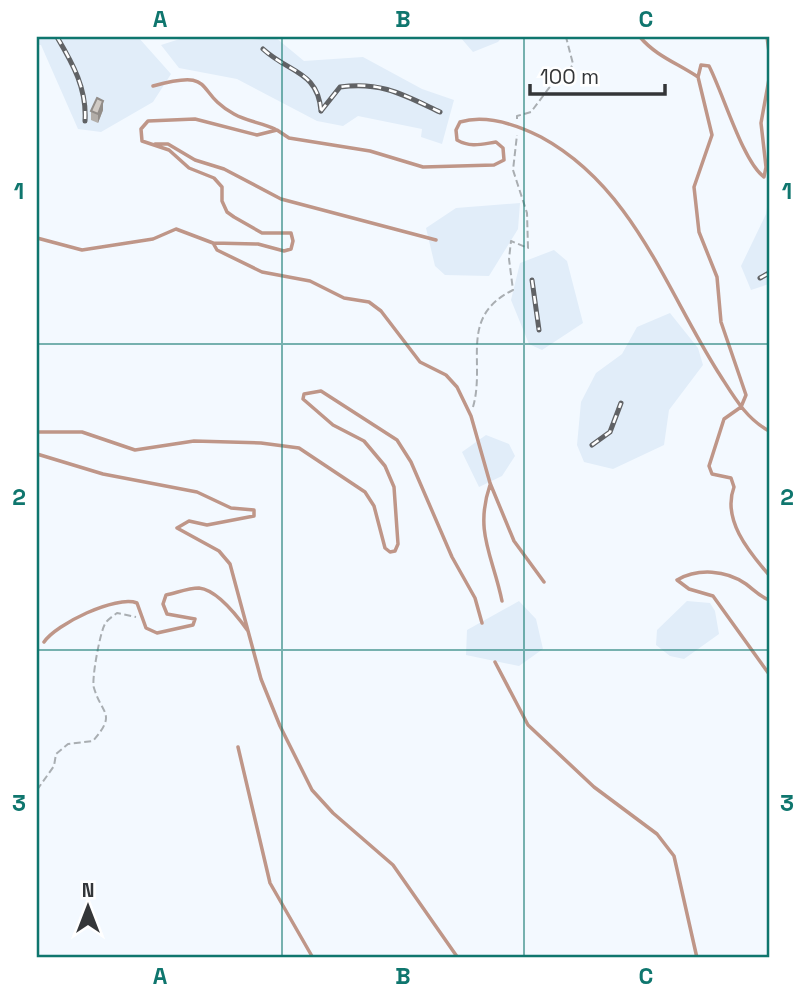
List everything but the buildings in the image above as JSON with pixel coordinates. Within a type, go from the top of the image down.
[{"type":"lane","points":[[640,37],[653,54],[676,63],[698,78]]},
{"type":"lane","points":[[767,37],[769,52]]},
{"type":"lane","points":[[769,79],[761,123],[766,167],[764,177],[752,169],[748,152],[709,66],[701,65],[698,78],[712,135],[694,187],[699,232],[718,277],[721,322],[746,395],[741,407],[723,419],[709,466],[712,474],[731,478],[734,486],[729,500],[735,527],[769,575]]},
{"type":"lane","points":[[153,86],[176,80],[195,80],[206,86],[232,114],[277,130],[289,138],[370,151],[423,167],[483,167],[504,160],[503,148],[496,142],[471,146],[457,139],[456,130],[460,122],[469,120],[516,124],[558,147],[598,180],[636,224],[707,353],[741,407],[753,423],[769,431]]},
{"type":"lane","points":[[37,238],[82,250],[153,239],[176,229],[213,243],[258,244],[284,251],[291,249],[291,233],[262,233],[234,217],[227,212],[222,201],[222,187],[214,178],[189,168],[169,150],[142,141],[141,129],[148,121],[195,119],[257,135],[277,130]]},
{"type":"lane","points":[[152,144],[168,144],[195,160],[224,169],[281,198],[436,240]]},
{"type":"lane","points":[[213,243],[217,250],[262,272],[310,281],[344,298],[369,302],[382,311],[420,362],[446,375],[457,387],[471,416],[490,483],[514,541],[544,582]]},
{"type":"lane","points":[[37,432],[82,432],[135,450],[194,441],[261,443],[299,448],[365,492],[374,506],[385,548],[390,552],[396,551],[398,544],[394,486],[364,441],[333,425],[303,400],[304,394],[309,391],[321,391],[397,440],[411,462],[452,557],[475,598],[482,623]]},
{"type":"lane","points":[[37,453],[103,474],[197,492],[231,508],[254,510],[254,516],[207,525],[189,521],[177,528],[219,551],[230,564],[261,679],[312,790],[333,813],[393,865],[458,958]]},
{"type":"lane","points":[[490,483],[485,499],[484,546],[497,578],[502,601]]},
{"type":"lane","points":[[769,600],[737,579],[720,573],[687,574],[677,580],[688,589],[713,596],[769,674]]},
{"type":"lane","points":[[44,642],[57,626],[92,613],[101,605],[130,600],[137,603],[146,628],[157,633],[193,625],[195,619],[167,614],[163,604],[166,595],[204,589],[237,615],[250,633]]},
{"type":"lane","points":[[495,662],[528,725],[594,787],[657,834],[674,856],[697,958]]},
{"type":"lane","points":[[238,747],[270,883],[313,958]]},
{"type":"path","points":[[471,416],[475,401],[476,334],[490,306],[513,290],[509,259],[511,242],[528,248],[527,214],[513,170],[517,116],[531,113],[552,85],[566,76],[573,64],[566,37]]},
{"type":"path","points":[[37,790],[54,766],[56,754],[68,744],[93,741],[105,727],[107,712],[93,687],[105,624],[117,613],[144,619]]},
{"type":"shaded area","points":[[37,37],[138,37],[171,74],[153,102],[101,132],[78,129],[41,45],[37,45]]},
{"type":"shaded area","points":[[186,37],[251,40],[275,37],[304,61],[363,57],[422,89],[454,100],[442,144],[421,137],[422,129],[358,116],[343,126],[317,121],[237,79],[179,68],[161,45]]},
{"type":"shaded area","points":[[460,37],[502,37],[498,42],[473,52]]},
{"type":"shaded area","points":[[769,193],[769,284],[751,290],[741,266],[766,214]]},
{"type":"shaded area","points":[[520,203],[518,229],[489,276],[445,275],[435,266],[426,228],[456,208]]},
{"type":"shaded area","points":[[554,250],[567,261],[583,323],[542,350],[529,344],[511,300],[520,263]]},
{"type":"shaded area","points":[[670,313],[698,348],[703,365],[669,410],[664,445],[613,469],[584,462],[577,445],[581,402],[596,373],[622,354],[637,327]]},
{"type":"shaded area","points":[[486,435],[509,444],[515,456],[502,476],[479,487],[462,452]]},
{"type":"shaded area","points":[[519,601],[536,619],[543,649],[519,666],[466,655],[467,630]]},
{"type":"shaded area","points":[[687,601],[710,603],[715,611],[719,634],[684,659],[670,656],[656,645],[657,630]]},
{"type":"railway","points":[[57,37],[81,87],[85,121]]},
{"type":"railway","points":[[263,49],[308,80],[319,98],[321,111]]},
{"type":"railway","points":[[321,111],[340,87],[368,86],[392,91],[440,112]]},
{"type":"railway","points":[[760,278],[769,273]]},
{"type":"railway","points":[[532,280],[539,330]]},
{"type":"railway","points":[[592,445],[610,432],[621,403]]}]
